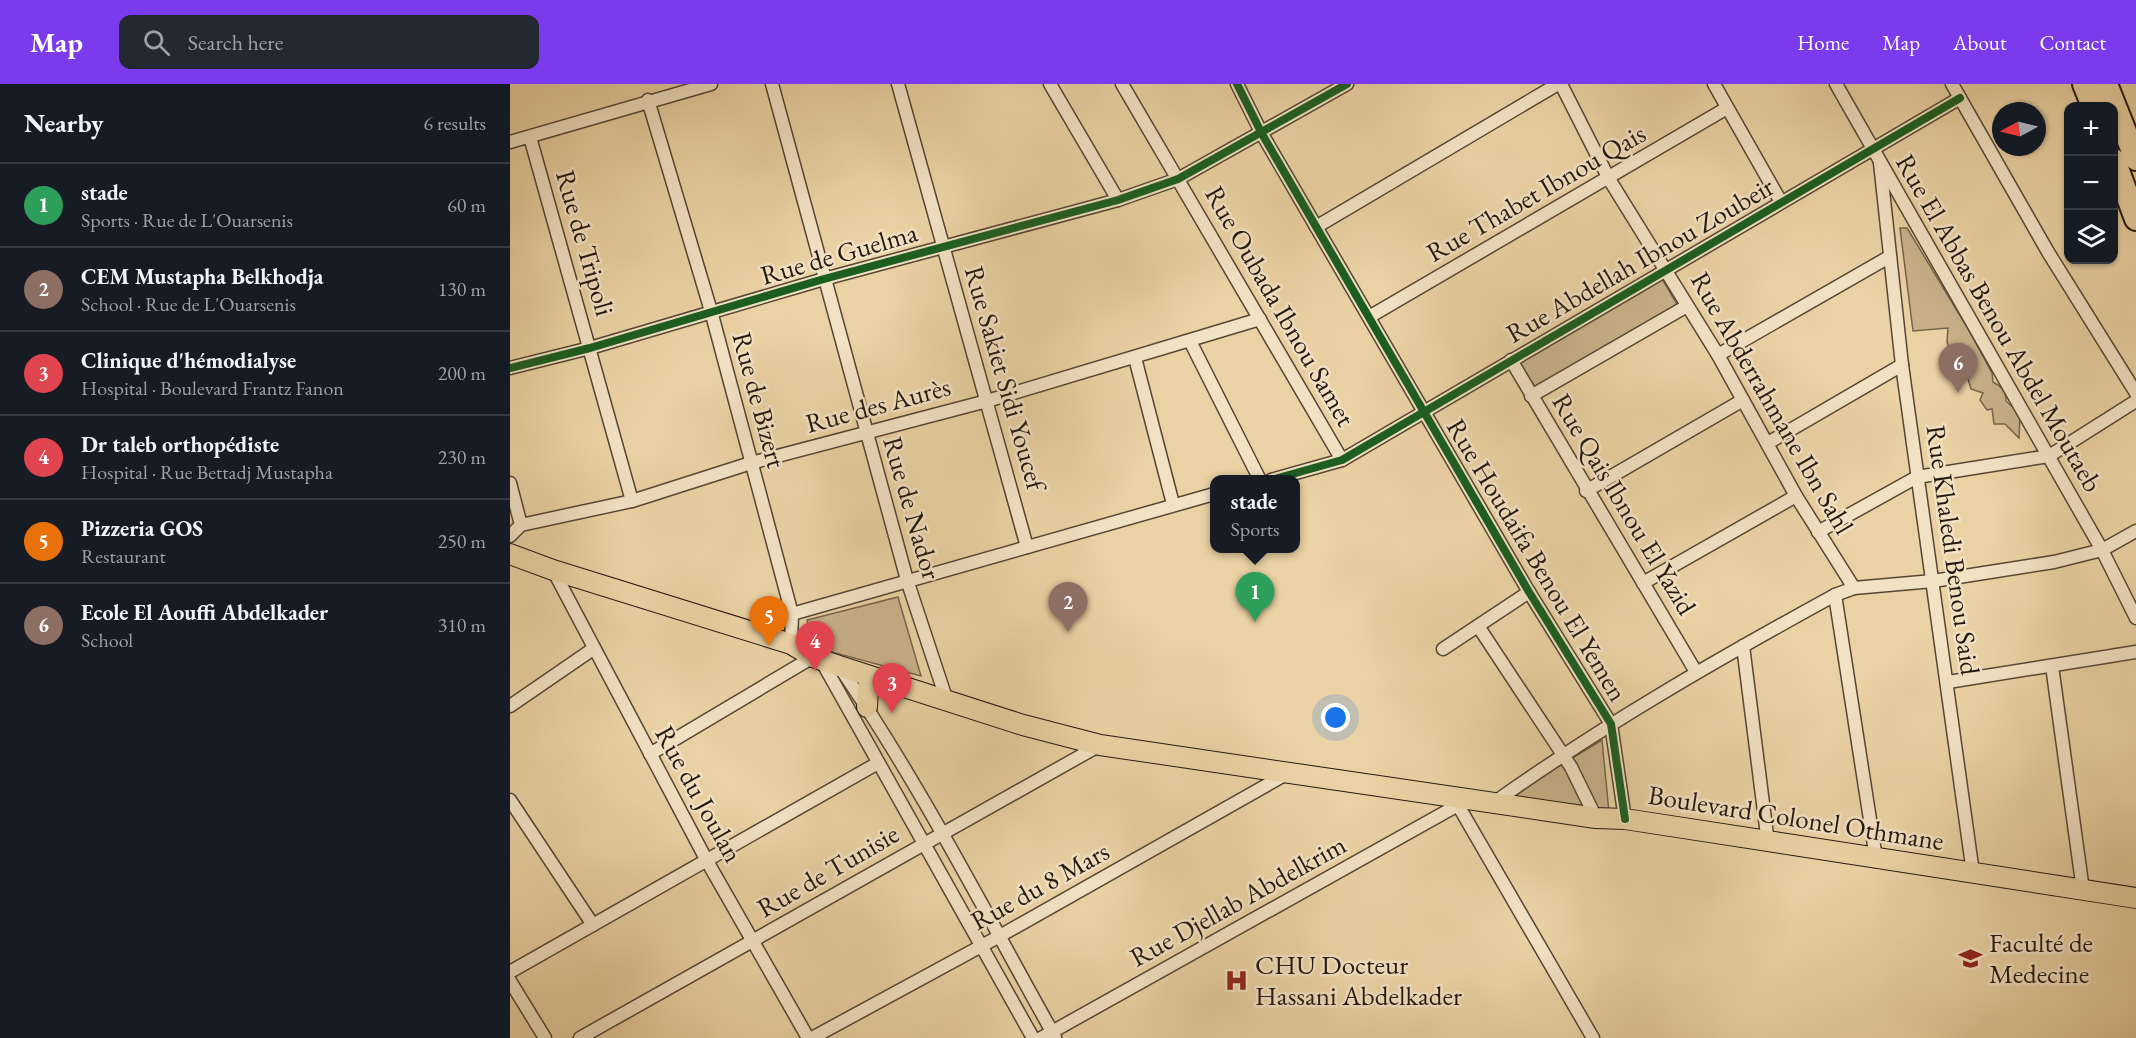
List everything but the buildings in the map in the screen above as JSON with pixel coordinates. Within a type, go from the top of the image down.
[{"type":"highway","points":[[2084,84],[2091,102]]},
{"type":"highway","points":[[2106,84],[2136,159]]},
{"type":"highway","points":[[2118,171],[2136,219]]},
{"type":"main road","name":"Boulevard Colonel Othmane","points":[[510,554],[553,570],[791,644],[824,661],[881,680],[1023,725],[1100,745],[1289,772],[1454,800],[1495,802],[1596,818],[1625,819],[1768,843],[2136,898]]},
{"type":"main road","points":[[867,707],[868,687],[881,680]]},
{"type":"street","points":[[510,142],[648,100],[711,84]]},
{"type":"street","name":"Rue de Nador","points":[[772,84],[866,433],[924,633],[947,701]]},
{"type":"street","name":"Rue Sakiet Sidi Youcef","points":[[898,84],[1027,547]]},
{"type":"street","points":[[1050,84],[1118,200]]},
{"type":"street","name":"Rue Oubada Ibnou Samet","points":[[1122,84],[1342,460]]},
{"type":"street","name":"Rue Houdaifa Benou El Yemen","points":[[1237,84],[1262,134],[1528,592],[1611,724],[1625,819]]},
{"type":"street","name":"Rue de Guelma","points":[[510,368],[590,348],[824,279],[1118,200],[1178,179],[1262,134],[1347,84]]},
{"type":"street","points":[[1316,226],[1559,84]]},
{"type":"street","name":"Rue Abderrahmane Ibn Sahl","points":[[1559,84],[1610,179],[1718,355],[1796,496],[1854,588]]},
{"type":"street","points":[[1714,84],[1781,202]]},
{"type":"street","name":"Rue El Abbas Benou Abdel Moutaeb","points":[[1836,84],[2102,550],[2136,618]]},
{"type":"street","points":[[1952,84],[2048,252],[2136,393]]},
{"type":"street","name":"Rue Abdellah Ibnou Zoubeir","points":[[1289,475],[1342,460],[1666,268],[1960,98]]},
{"type":"street","name":"Rue de Bizert","points":[[648,100],[711,311],[792,614],[791,644]]},
{"type":"street","name":"Rue Thabet Ibnou Qais","points":[[1369,317],[1610,179],[1727,108]]},
{"type":"street","name":"Rue de Tripoli","points":[[530,137],[632,501]]},
{"type":"street","name":"Rue Khaledi Benou Said","points":[[1880,163],[1902,365],[1973,873]]},
{"type":"street","points":[[1718,355],[1889,257]]},
{"type":"street","points":[[1531,396],[1687,306]]},
{"type":"street","name":"Rue des Aurès","points":[[521,525],[632,501],[751,462],[987,401],[1260,319]]},
{"type":"street","points":[[1190,341],[1257,475]]},
{"type":"street","points":[[1135,358],[1173,504]]},
{"type":"street","name":"Rue Qais Ibnou El Yazid","points":[[1511,360],[1586,491],[1696,672]]},
{"type":"street","points":[[1767,443],[1902,365]]},
{"type":"street","points":[[1586,491],[1743,400]]},
{"type":"street","points":[[1818,532],[1917,477],[2049,456],[2136,401]]},
{"type":"street","points":[[510,483],[521,525],[510,536]]},
{"type":"street","points":[[792,614],[1210,495]]},
{"type":"street","points":[[1643,583],[1796,496]]},
{"type":"street","points":[[1495,802],[1563,754],[1696,672],[1835,596],[1854,588],[1934,581],[2054,562],[2102,550],[2136,531]]},
{"type":"street","name":"Rue du Joulan","points":[[553,570],[592,649],[707,861],[810,1038]]},
{"type":"street","points":[[1443,649],[1528,592]]},
{"type":"street","points":[[1835,596],[1875,858]]},
{"type":"street","points":[[1478,626],[1563,754],[1596,818]]},
{"type":"street","points":[[1743,646],[1768,843]]},
{"type":"street","points":[[510,706],[592,649]]},
{"type":"street","points":[[1948,682],[2136,652]]},
{"type":"street","points":[[824,661],[867,707],[942,834],[1050,1036]]},
{"type":"street","points":[[650,754],[824,661]]},
{"type":"street","points":[[824,661],[878,763],[1033,1038]]},
{"type":"street","points":[[2052,666],[2083,890]]},
{"type":"street","name":"Rue de Tunisie","points":[[580,1038],[1100,745]]},
{"type":"street","points":[[510,972],[878,763]]},
{"type":"street","name":"Rue du 8 Mars","points":[[810,1038],[998,938],[1289,772]]},
{"type":"street","points":[[510,800],[593,925]]},
{"type":"street","points":[[1454,800],[1593,1038]]},
{"type":"street","name":"Rue Djellab Abdelkrim","points":[[1050,1036],[1454,800]]},
{"type":"street","points":[[510,981],[545,1038]]},
{"type":"shaded area","points":[[1900,228],[1907,228],[1967,327],[1992,373],[1993,382],[2003,390],[2006,401],[2020,414],[2019,438],[2005,424],[1994,424],[1992,409],[1987,410],[1980,400],[1983,393],[1971,389],[1965,369],[1954,363],[1947,342],[1948,328],[1913,331]]},
{"type":"shaded area","points":[[1661,277],[1678,306],[1532,391],[1515,362]]},
{"type":"shaded area","points":[[898,597],[921,676],[813,647],[807,620]]},
{"type":"shaded area","points":[[1602,740],[1609,812],[1510,796]]},
{"type":"cycle path","points":[[1237,84],[1262,134],[1529,592],[1611,724],[1625,819]]},
{"type":"cycle path","points":[[510,368],[590,348],[824,279],[1118,200],[1178,179],[1347,84]]},
{"type":"cycle path","points":[[1289,475],[1342,460],[1960,98]]},
{"type":"place","name":"Ecole El Aouffi Abdelkader","points":[[1958,393]]},
{"type":"place","name":"stade","points":[[1255,622]]},
{"type":"place","name":"CEM Mustapha Belkhodja","points":[[1068,632]]},
{"type":"place","name":"Pizzeria GOS","points":[[769,646]]},
{"type":"place","name":"Dr taleb orthopédiste","points":[[815,671]]},
{"type":"place","name":"Clinique d'hémodialyse","points":[[892,713]]},
{"type":"place","name":"Faculté de Medecine","points":[[1971,959]]},
{"type":"place","name":"CHU Docteur Hassani Abdelkader","points":[[1237,981]]}]
